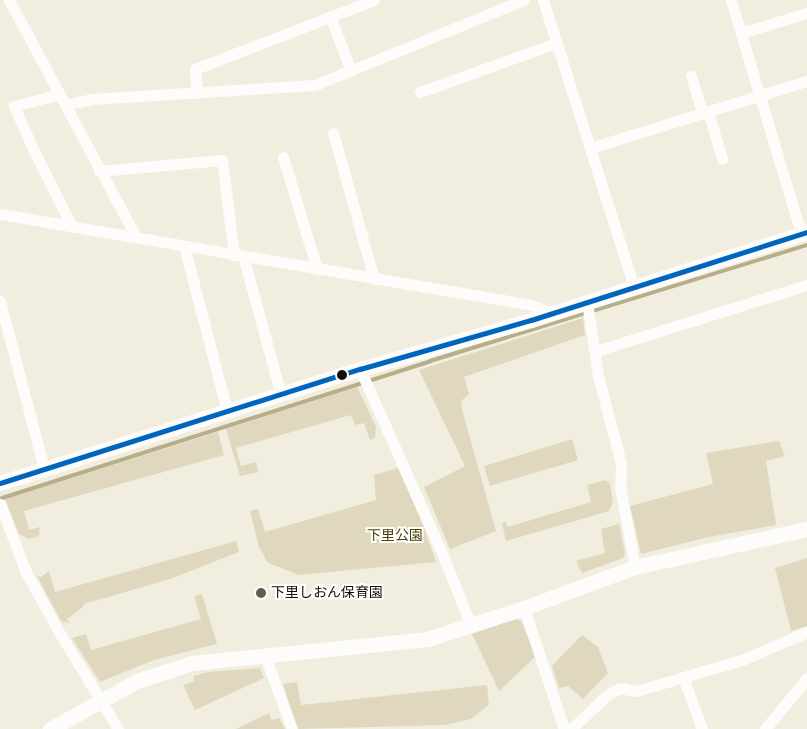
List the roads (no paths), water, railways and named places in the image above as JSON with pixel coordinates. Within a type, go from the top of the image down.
[{"type":"street","points":[[0,2],[4,0]]},
{"type":"street","points":[[9,0],[136,238]]},
{"type":"street","points":[[197,93],[195,69],[374,0]]},
{"type":"street","points":[[66,105],[92,99],[315,85],[523,0]]},
{"type":"street","points":[[542,0],[634,287]]},
{"type":"street","points":[[0,483],[281,395],[364,378],[552,313],[587,308],[634,287],[804,233],[731,0]]},
{"type":"street","points":[[741,33],[807,13]]},
{"type":"street","points":[[330,16],[351,71]]},
{"type":"street","points":[[420,92],[556,43]]},
{"type":"street","points":[[691,76],[722,159]]},
{"type":"street","points":[[590,148],[807,81]]},
{"type":"street","points":[[59,94],[14,106],[72,227]]},
{"type":"street","points":[[333,133],[374,279]]},
{"type":"street","points":[[283,157],[317,269]]},
{"type":"street","points":[[99,171],[222,160],[238,255],[281,395]]},
{"type":"street","points":[[0,214],[532,305],[552,313]]},
{"type":"street","points":[[184,246],[227,411]]},
{"type":"street","points":[[596,351],[807,285]]},
{"type":"street","points":[[0,301],[44,469]]},
{"type":"street","points":[[587,308],[596,351],[598,376],[622,462],[620,486],[635,567]]},
{"type":"street","points":[[364,378],[442,553],[471,626]]},
{"type":"street","points":[[0,504],[26,572],[118,729]]},
{"type":"street","points":[[50,729],[137,681],[192,663],[427,639],[524,608],[635,567],[807,529]]},
{"type":"street","points":[[524,608],[564,729]]},
{"type":"street","points":[[571,729],[607,694],[620,688],[636,691],[742,660],[807,632]]},
{"type":"street","points":[[265,656],[292,729]]},
{"type":"street","points":[[682,677],[702,729]]},
{"type":"street","points":[[765,729],[807,678]]},
{"type":"waterway","points":[[2,498],[430,361],[807,245]]},
{"type":"place","name":"下里しおん保育園","points":[[261,593]]},
{"type":"park label","name":"下里公園","points":[[395,536]]}]
